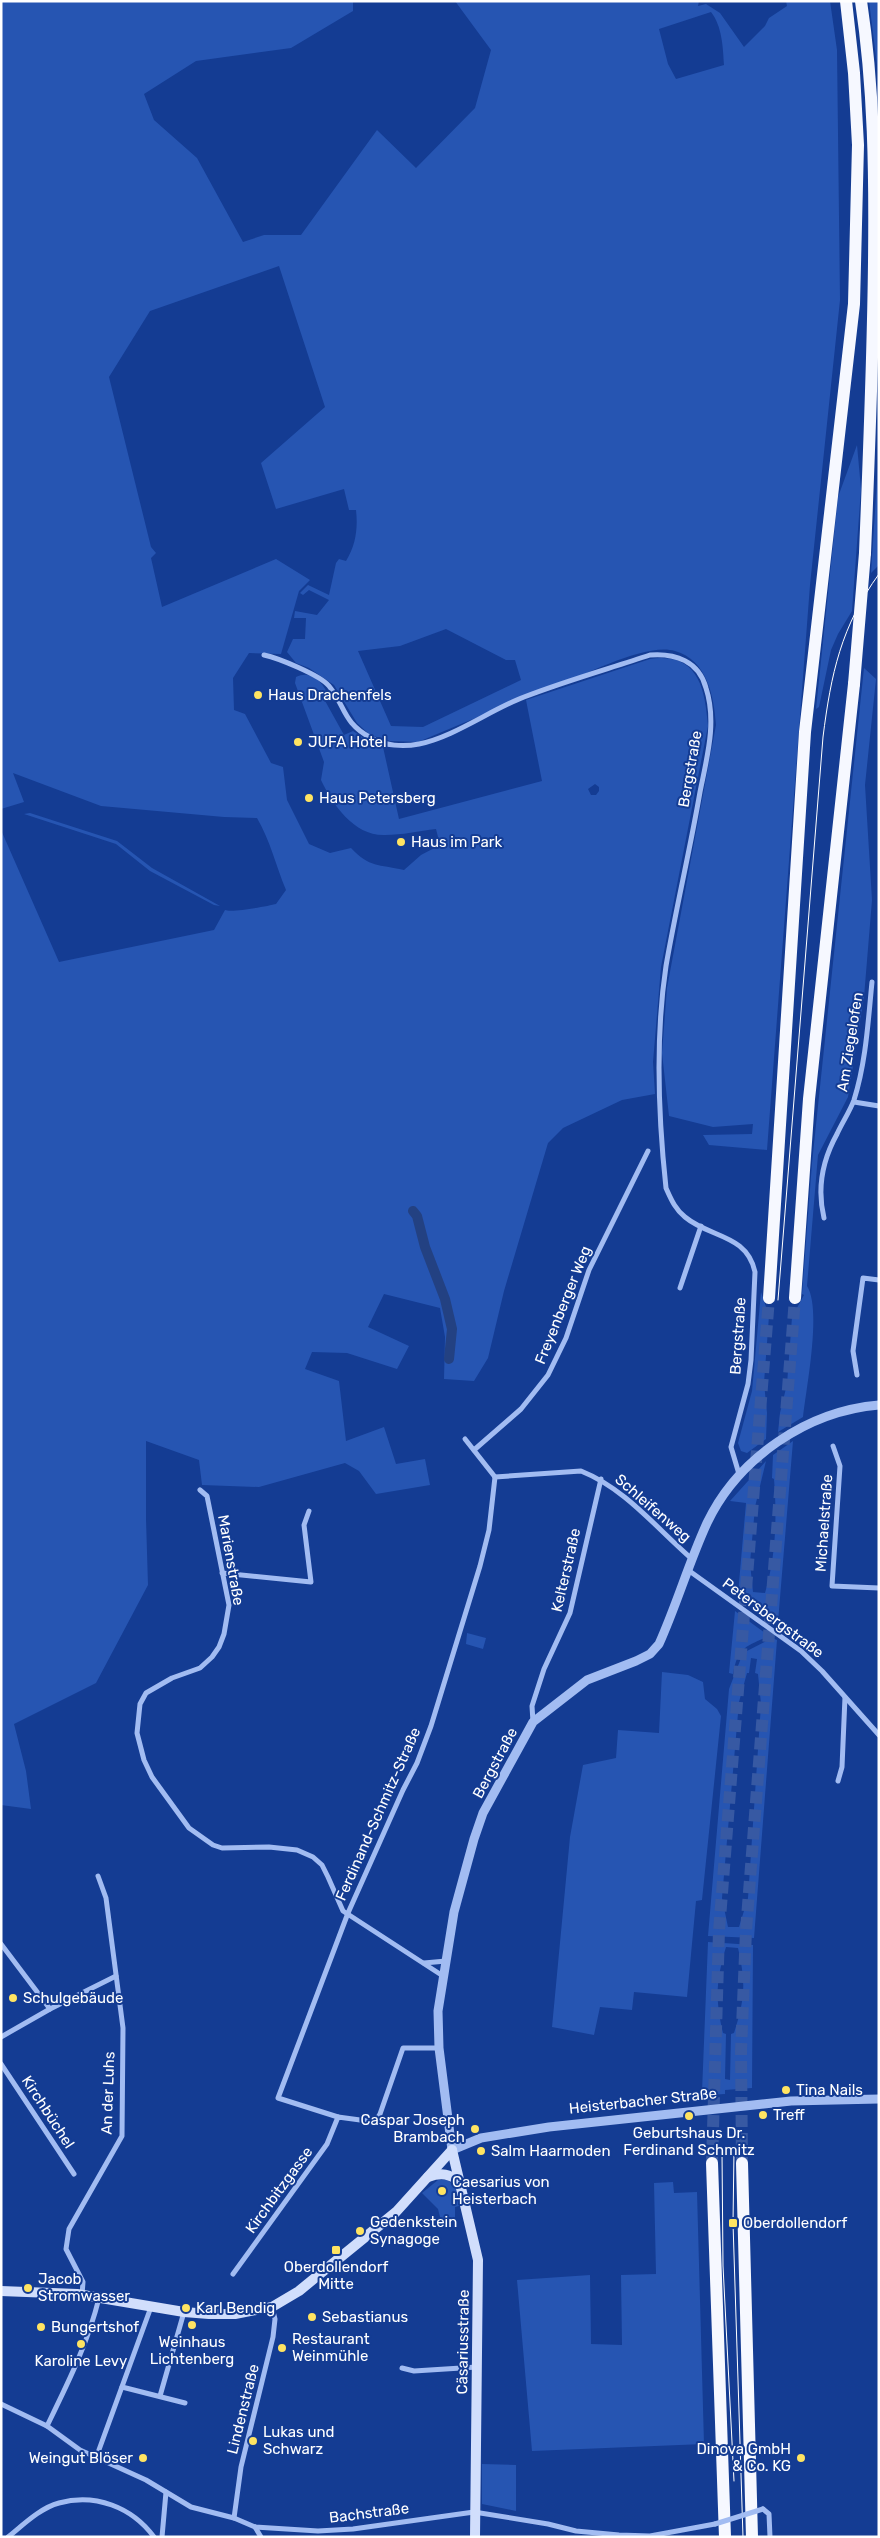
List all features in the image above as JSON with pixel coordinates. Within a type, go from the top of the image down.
[{"type":"highway","points":[[769,1298],[805,732],[833,474],[854,304],[858,190],[856,100],[846,1]]},
{"type":"highway","points":[[795,1298],[809,1099],[854,684],[865,553],[873,357],[875,176],[872,94],[862,1]]},
{"type":"highway","points":[[712,2163],[725,2537]]},
{"type":"highway","points":[[742,2163],[752,2537]]},
{"type":"main road","name":"Heisterbacher Straße","points":[[1,2291],[82,2295],[184,2312],[235,2314],[272,2307],[299,2291],[396,2212],[452,2150]]},
{"type":"main road","name":"Cäsariusstraße","points":[[452,2150],[478,2260],[475,2537]]},
{"type":"main road","points":[[427,2178],[439,2173],[448,2174],[461,2182]]},
{"type":"street","name":"Bergstraße","points":[[264,655],[322,679],[330,686],[342,710],[362,733],[386,744],[419,744],[438,738],[523,698],[650,655],[671,654],[695,667],[706,687],[712,727],[666,966],[658,1058],[666,1188],[674,1206],[686,1218],[747,1250],[753,1260],[755,1272],[751,1360],[748,1384],[731,1447],[739,1474]]},
{"type":"street","name":"Am Ziegelofen","points":[[824,1218],[820,1200],[823,1170],[834,1138],[854,1102],[862,1068],[872,982]]},
{"type":"street","points":[[854,1102],[879,1106]]},
{"type":"street","name":"Freyenberger Weg","points":[[474,1450],[521,1409],[548,1375],[566,1338],[589,1270],[648,1150]]},
{"type":"street","points":[[680,1288],[701,1226]]},
{"type":"street","points":[[857,1375],[853,1351],[863,1278],[879,1280]]},
{"type":"street","name":"Bergstraße","points":[[452,2150],[439,2048],[438,2010],[454,1912],[474,1839],[483,1813],[506,1768],[533,1722],[587,1680],[650,1654],[659,1644],[707,1523],[720,1500],[739,1474],[770,1447],[788,1435],[834,1413],[879,1405]]},
{"type":"street","points":[[465,1439],[496,1477]]},
{"type":"street","name":"Michaelstraße","points":[[833,1446],[840,1466],[832,1586],[879,1588]]},
{"type":"street","name":"Schleifenweg","points":[[496,1477],[581,1471],[601,1479],[660,1528],[692,1560]]},
{"type":"street","name":"Ferdinand-Schmitz-Straße","points":[[338,2117],[278,2098],[348,1913],[417,1763],[431,1726],[480,1566],[489,1530],[496,1477]]},
{"type":"street","name":"Kelterstraße","points":[[533,1722],[532,1706],[544,1668],[570,1613],[601,1479]]},
{"type":"street","name":"Marienstraße","points":[[200,1490],[207,1496],[229,1605],[228,1619],[220,1647],[200,1668],[172,1678],[146,1693],[140,1704],[137,1733],[144,1760],[174,1810],[201,1838],[222,1848],[269,1847],[305,1852],[322,1865],[343,1911],[443,1976]]},
{"type":"street","points":[[222,1573],[311,1582],[304,1525],[309,1512]]},
{"type":"street","name":"Petersbergstraße","points":[[688,1570],[801,1652],[879,1735]]},
{"type":"street","points":[[838,1781],[842,1767],[845,1697]]},
{"type":"street","name":"An der Luhs","points":[[82,2295],[83,2282],[66,2249],[70,2229],[122,2136],[123,2028],[106,1898],[98,1876]]},
{"type":"street","points":[[1,1944],[50,2009]]},
{"type":"street","points":[[423,1963],[446,1961]]},
{"type":"street","points":[[1,2037],[50,2009],[116,1976]]},
{"type":"street","points":[[338,2117],[374,2122],[380,2114],[403,2048],[439,2048]]},
{"type":"street","name":"Kirchbüchel","points":[[1,2064],[74,2174]]},
{"type":"street","name":"Heisterbacher Straße","points":[[452,2150],[481,2138],[549,2127],[791,2101],[879,2099]]},
{"type":"street","name":"Kirchbitzgasse","points":[[233,2274],[327,2144],[338,2117]]},
{"type":"street","points":[[47,2426],[70,2378],[94,2317],[99,2298]]},
{"type":"street","points":[[96,2458],[151,2307]]},
{"type":"street","name":"Lindenstraße","points":[[234,2518],[241,2467],[273,2337],[275,2319],[272,2307]]},
{"type":"street","points":[[160,2396],[184,2312]]},
{"type":"street","points":[[402,2368],[414,2371],[477,2367]]},
{"type":"street","points":[[122,2387],[185,2403]]},
{"type":"street","name":"Bachstraße","points":[[1,2404],[47,2426],[80,2450],[166,2492],[191,2507],[234,2518],[254,2528],[353,2530],[474,2512],[548,2524],[576,2531],[650,2536],[715,2524],[763,2509],[769,2514],[770,2537]]},
{"type":"street","points":[[162,2537],[166,2492]]},
{"type":"street","points":[[8,2537],[40,2512],[58,2503],[92,2499],[127,2511],[144,2524],[154,2537]]},
{"type":"street","points":[[254,2528],[261,2537]]},
{"type":"shaded area","points":[[1,1],[353,1],[353,11],[291,48],[196,61],[144,94],[154,120],[197,158],[243,242],[264,235],[301,235],[377,130],[416,168],[475,108],[491,50],[455,1],[699,1],[698,6],[706,4],[720,13],[744,47],[765,26],[769,18],[787,6],[786,1],[830,1],[837,50],[840,300],[810,585],[767,1150],[709,1145],[703,1135],[752,1134],[753,1124],[713,1127],[669,1116],[662,1053],[667,988],[716,725],[711,691],[707,680],[695,662],[675,651],[663,649],[649,651],[600,667],[418,742],[390,741],[370,735],[357,723],[334,685],[309,668],[296,663],[287,652],[293,639],[305,639],[306,618],[294,618],[295,611],[317,615],[329,600],[309,590],[303,595],[300,593],[308,585],[329,595],[336,563],[339,559],[346,561],[352,549],[356,536],[357,517],[356,510],[349,510],[344,489],[276,509],[261,463],[325,407],[279,266],[150,311],[109,377],[151,547],[156,553],[151,558],[162,607],[276,559],[310,580],[299,591],[281,654],[249,653],[233,678],[234,710],[245,714],[271,763],[283,767],[287,800],[309,844],[330,853],[351,848],[369,862],[404,870],[421,855],[440,845],[436,829],[398,834],[374,834],[354,825],[338,809],[321,780],[324,762],[295,683],[296,677],[302,675],[312,676],[324,686],[329,696],[324,699],[344,735],[353,731],[373,744],[383,747],[399,819],[542,781],[526,700],[650,659],[666,658],[679,661],[689,667],[701,686],[708,726],[661,967],[653,1062],[655,1094],[622,1100],[563,1128],[548,1143],[504,1291],[488,1358],[474,1381],[444,1379],[445,1337],[440,1308],[384,1294],[368,1327],[409,1346],[397,1369],[347,1353],[312,1352],[305,1369],[339,1381],[346,1441],[384,1427],[396,1464],[425,1459],[430,1485],[376,1494],[359,1471],[345,1463],[259,1487],[202,1485],[199,1460],[146,1441],[148,1585],[96,1683],[14,1724],[26,1771],[31,1809],[1,1805],[1,830],[59,962],[214,930],[225,910],[242,910],[276,904],[286,890],[262,826],[257,818],[224,817],[101,806],[13,773],[24,802],[1,809]],"holes":[[[711,12],[720,30],[724,65],[676,79],[668,64],[659,29]],[[446,629],[506,660],[515,660],[521,680],[423,727],[391,726],[358,651],[400,646]],[[595,784],[599,787],[596,795],[591,795],[588,789]]]},
{"type":"shaded area","points":[[869,1],[879,1],[879,81]]},
{"type":"shaded area","points":[[857,445],[861,489],[852,611],[831,650],[819,707],[816,709],[838,497]]},
{"type":"shaded area","points":[[879,449],[879,565],[871,573]]},
{"type":"shaded area","points":[[864,668],[876,679],[865,785],[872,900],[864,997],[848,1097],[818,1155],[807,1286],[813,1312],[812,1350],[803,1417],[778,1432],[780,1413],[787,1384],[792,1317],[804,1295],[802,1294],[812,1163]]},
{"type":"shaded area","points":[[30,813],[117,841],[152,868],[220,906],[214,905],[150,871],[116,844],[24,814]]},
{"type":"shaded area","points":[[761,1292],[769,1316],[764,1383],[767,1413],[766,1439],[747,1453],[741,1451],[738,1443],[752,1391]]},
{"type":"shaded area","points":[[793,1441],[778,1622],[738,1594],[746,1503],[730,1501],[766,1461],[755,1507],[750,1563],[753,1592],[765,1593],[769,1579],[775,1536],[775,1493],[774,1479],[772,1478],[773,1455]]},
{"type":"shaded area","points":[[735,1611],[769,1636],[748,1646],[740,1653],[733,1674],[729,1673]]},
{"type":"shaded area","points":[[467,1633],[486,1638],[483,1649],[466,1644]]},
{"type":"shaded area","points":[[772,1638],[777,1640],[754,1938],[708,1936],[729,1689],[743,1653]],"holes":[[[751,1658],[757,1659],[755,1673],[758,1674],[761,1704],[748,1898],[739,1927],[728,1927],[722,1898],[739,1702],[747,1673],[749,1673]]]},
{"type":"shaded area","points":[[662,1672],[688,1675],[703,1682],[705,1699],[717,1709],[721,1716],[702,1900],[696,1901],[687,1997],[634,1992],[632,2010],[600,2007],[594,2035],[552,2027],[570,1837],[583,1765],[616,1758],[618,1730],[659,1733]]},
{"type":"shaded area","points":[[708,1942],[753,1945],[752,2088],[725,2090],[725,2094],[709,2095],[709,2093],[702,2092]],"holes":[[[726,1947],[738,1948],[743,1991],[738,2021],[734,2033],[731,2034],[730,2080],[725,2079],[726,2034],[723,2033],[720,2021],[718,1990],[720,1970]]]},
{"type":"shaded area","points":[[438,2180],[448,2180],[456,2188],[459,2206],[455,2207],[455,2218],[441,2221],[438,2209],[422,2193]]},
{"type":"shaded area","points":[[673,2182],[674,2193],[697,2192],[704,2444],[532,2451],[517,2280],[590,2275],[591,2344],[622,2345],[621,2275],[656,2274],[654,2183]]},
{"type":"shaded area","points":[[482,2464],[516,2465],[516,2511],[482,2504]]},
{"type":"waterway","points":[[413,1211],[417,1216],[425,1247],[445,1299],[452,1329],[449,1359]]},
{"type":"tunnel","points":[[712,2163],[719,1931],[769,1298]]},
{"type":"tunnel","points":[[742,2163],[741,2051],[746,1931],[795,1298]]},
{"type":"tram line","points":[[778,1300],[826,714],[834,671],[847,632],[866,593],[879,574]]},
{"type":"tram line","points":[[734,2150],[733,2223],[743,2537]]},
{"type":"tram line","points":[[722,2151],[723,2266],[734,2481]]},
{"type":"place","name":"Haus Drachenfels","points":[[258,695]]},
{"type":"place","name":"JUFA Hotel","points":[[298,742]]},
{"type":"place","name":"Haus Petersberg","points":[[309,798]]},
{"type":"place","name":"Haus im Park","points":[[401,842]]},
{"type":"place","name":"Schulgebäude","points":[[13,1998]]},
{"type":"place","name":"Tina Nails","points":[[786,2090]]},
{"type":"place","name":"Treff","points":[[763,2115]]},
{"type":"place","name":"Geburtshaus Dr. Ferdinand Schmitz","points":[[689,2116]]},
{"type":"place","name":"Caspar Joseph Brambach","points":[[475,2129]]},
{"type":"place","name":"Salm Haarmoden","points":[[481,2151]]},
{"type":"place","name":"Caesarius von Heisterbach","points":[[442,2191]]},
{"type":"place","name":"Oberdollendorf","points":[[733,2223]]},
{"type":"place","name":"Gedenkstein Synagoge","points":[[360,2231]]},
{"type":"place","name":"Oberdollendorf Mitte","points":[[336,2250]]},
{"type":"place","name":"Jacob Stromwasser","points":[[28,2288]]},
{"type":"place","name":"Karl Bendig","points":[[186,2308]]},
{"type":"place","name":"Sebastianus","points":[[312,2317]]},
{"type":"place","name":"Weinhaus Lichtenberg","points":[[192,2325]]},
{"type":"place","name":"Bungertshof","points":[[41,2327]]},
{"type":"place","name":"Karoline Levy","points":[[81,2344]]},
{"type":"place","name":"Restaurant Weinmühle","points":[[282,2348]]},
{"type":"place","name":"Lukas und Schwarz","points":[[253,2441]]},
{"type":"place","name":"Weingut Blöser","points":[[143,2458]]},
{"type":"place","name":"Dinova GmbH & Co. KG","points":[[801,2458]]}]
